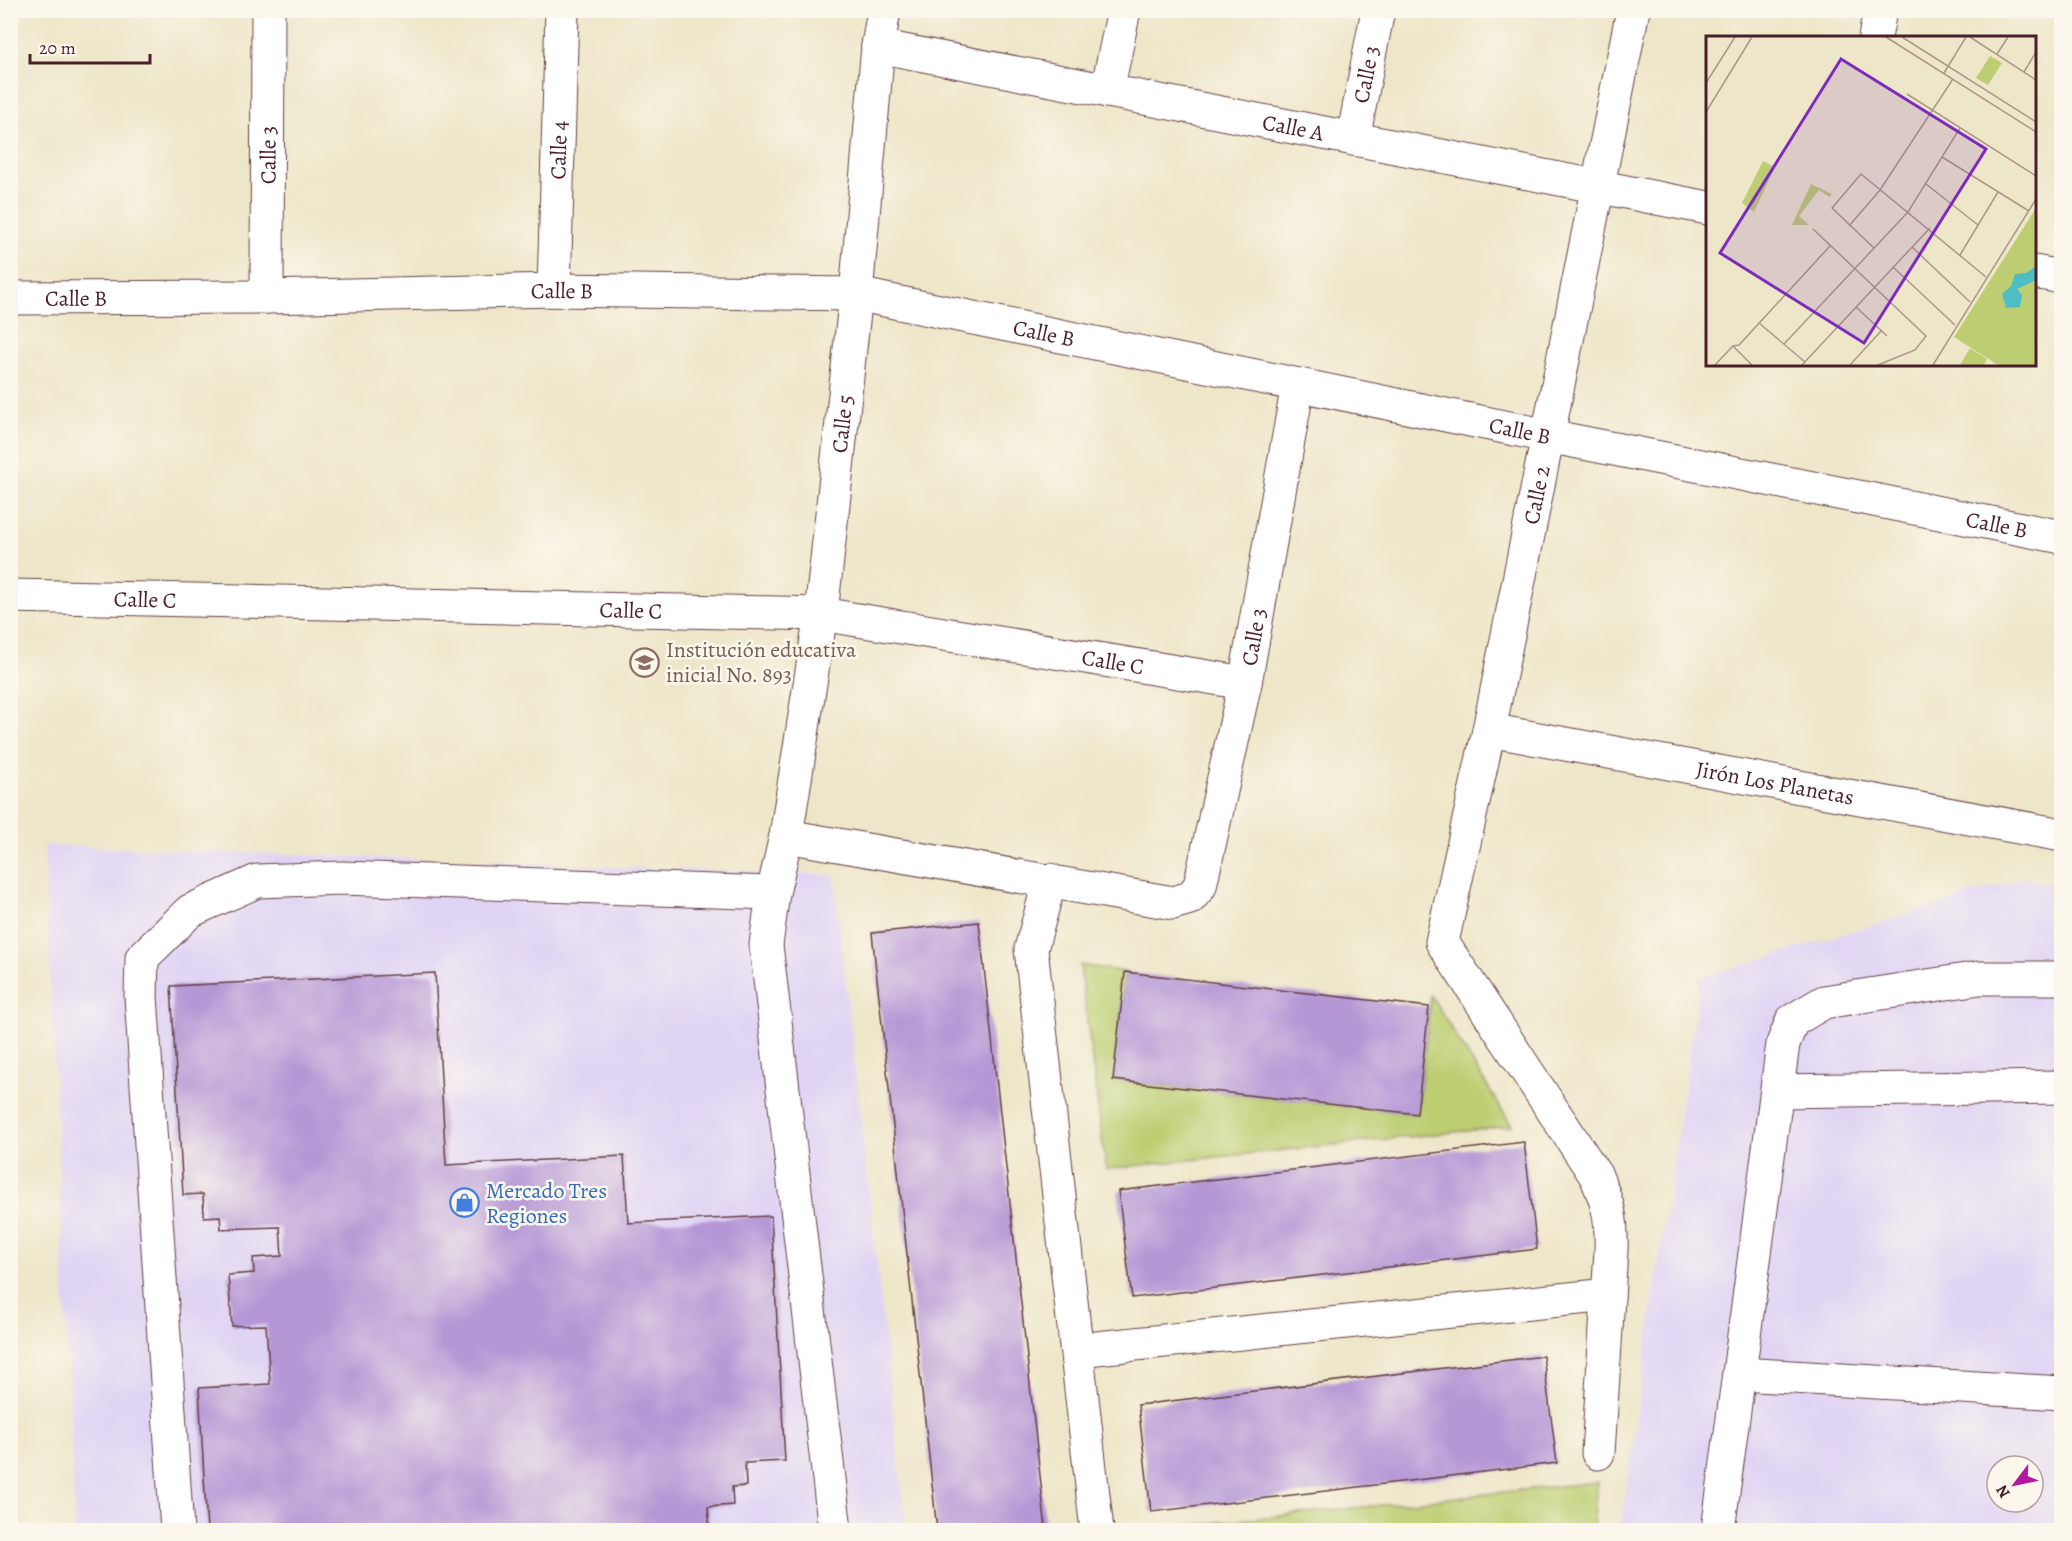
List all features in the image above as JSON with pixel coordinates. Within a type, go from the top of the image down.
[{"type":"street","name":"Calle 3","points":[[267,297],[268,10]]},
{"type":"street","name":"Calle 4","points":[[554,290],[562,10]]},
{"type":"street","name":"Calle 5","points":[[835,1530],[766,945],[773,893],[786,836],[821,614],[856,294],[878,46],[884,10]]},
{"type":"street","points":[[1107,91],[1124,10]]},
{"type":"street","name":"Calle 3","points":[[1353,139],[1378,10]]},
{"type":"street","name":"Calle 2","points":[[1608,1295],[1612,1223],[1596,1176],[1442,942],[1489,730],[1633,10]]},
{"type":"street","points":[[1875,36],[1880,10]]},
{"type":"street","name":"Calle A","points":[[878,46],[1706,208]]},
{"type":"street","points":[[2036,272],[2061,277]]},
{"type":"street","name":"Calle B","points":[[10,298],[267,297],[554,290],[856,294],[1548,436],[2061,537]]},
{"type":"street","name":"Calle 3","points":[[1050,880],[1173,903],[1190,898],[1200,886],[1245,683],[1298,385]]},
{"type":"street","name":"Calle C","points":[[10,596],[821,614],[1245,683]]},
{"type":"street","name":"Jirón Los Planetas","points":[[1489,730],[2061,836]]},
{"type":"street","points":[[786,836],[1050,880],[1032,949],[1097,1530]]},
{"type":"street","points":[[177,1530],[141,996],[142,958],[190,911],[257,881],[342,878],[773,893]]},
{"type":"street","points":[[1718,1530],[1783,1044],[1792,1021],[1824,1002],[1979,978],[2061,978]]},
{"type":"street","points":[[1777,1091],[2061,1088]]},
{"type":"street","points":[[1077,1350],[1608,1295],[1598,1453]]},
{"type":"street","points":[[1740,1374],[2061,1393]]},
{"type":"shaded area","name":"Mercado Tres Regiones","points":[[44,845],[834,875],[906,1530],[75,1530]]},
{"type":"shaded area","points":[[2025,878],[2061,888],[2061,1530],[1620,1530],[1700,978]]},
{"type":"green space","points":[[1080,965],[1125,972],[1114,1080],[1417,1114],[1431,996],[1512,1126],[1106,1169]]},
{"type":"green space","points":[[1597,1482],[1593,1530],[1147,1530]]},
{"type":"building","points":[[979,922],[1046,1530],[937,1530],[872,933]]},
{"type":"building","points":[[1125,972],[1429,1007],[1417,1114],[1113,1080]]},
{"type":"building","points":[[435,973],[446,1165],[624,1156],[628,1223],[771,1216],[785,1461],[745,1463],[746,1486],[732,1487],[733,1505],[708,1507],[710,1530],[207,1530],[199,1388],[270,1384],[266,1325],[232,1326],[228,1275],[254,1273],[253,1258],[282,1256],[280,1227],[221,1229],[220,1216],[204,1217],[203,1194],[183,1195],[171,986]]},
{"type":"building","points":[[1524,1142],[1537,1249],[1132,1298],[1118,1191]]},
{"type":"building","points":[[1543,1356],[1557,1463],[1151,1512],[1138,1405]]},
{"type":"place","name":"Institución educativa inicial No. 893","points":[[645,662]]},
{"type":"place","name":"Mercado Tres Regiones","points":[[465,1203]]}]
